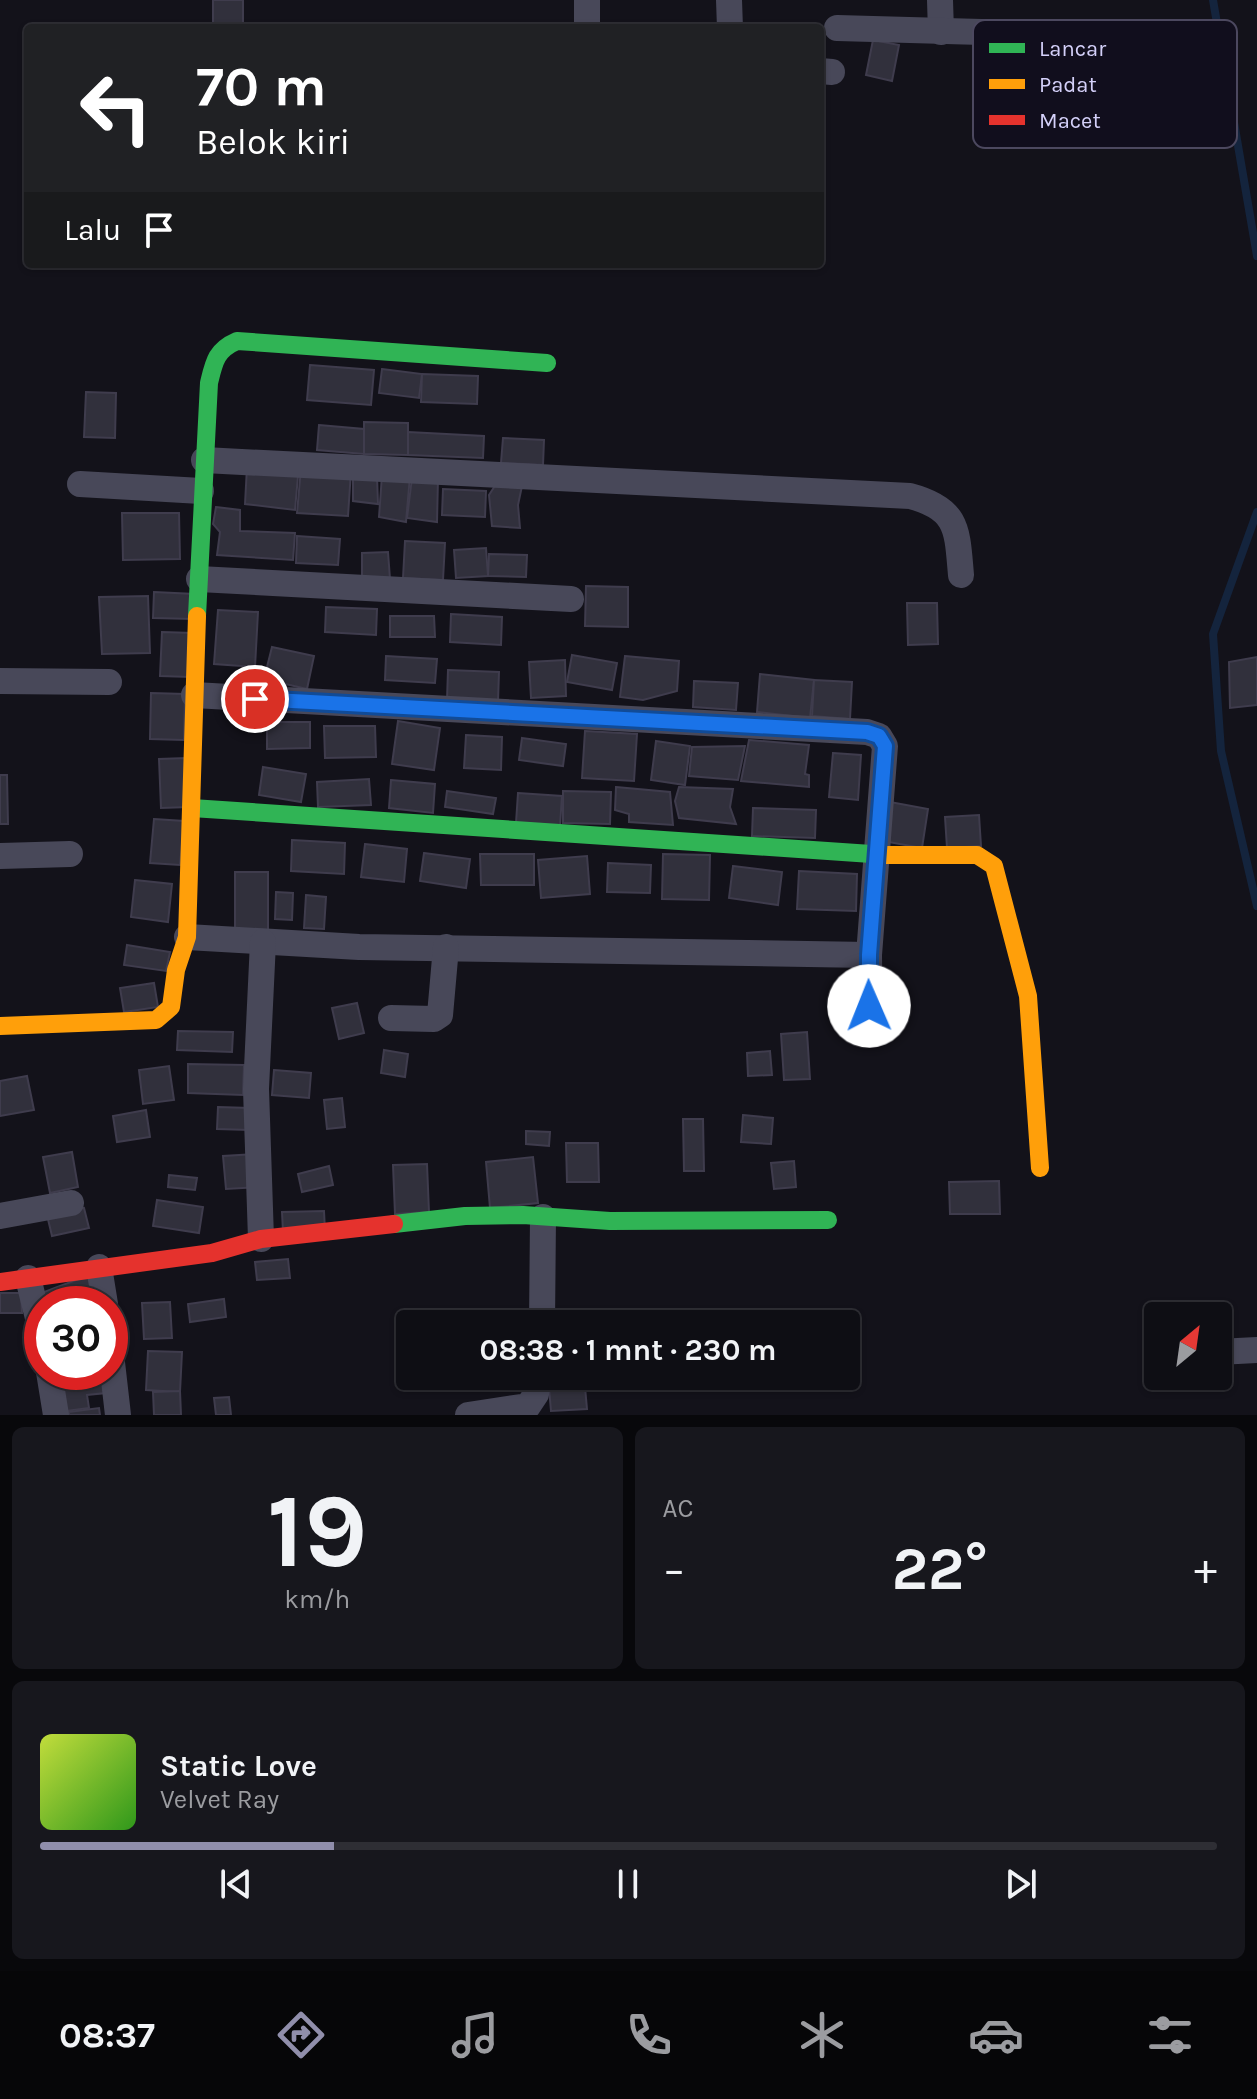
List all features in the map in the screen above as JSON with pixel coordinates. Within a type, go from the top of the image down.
[{"type":"street","points":[[587,0],[587,24]]},
{"type":"street","points":[[729,0],[730,24]]},
{"type":"street","points":[[940,0],[941,32]]},
{"type":"street","points":[[837,28],[973,33]]},
{"type":"street","points":[[0,1026],[134,1023],[167,1015],[173,1005],[175,975],[187,937],[201,491],[209,383],[214,360],[223,347],[237,341],[547,363]]},
{"type":"street","points":[[204,460],[910,496],[935,503],[948,513],[957,533],[961,575]]},
{"type":"street","points":[[80,484],[201,491]]},
{"type":"street","points":[[199,579],[571,599]]},
{"type":"street","points":[[0,681],[109,682]]},
{"type":"street","points":[[194,695],[867,732],[879,736],[885,746],[869,955],[870,1023]]},
{"type":"street","points":[[192,808],[876,855],[977,855],[994,866],[1002,908],[1023,971],[1030,1013],[1040,1168]]},
{"type":"street","points":[[0,856],[70,854]]},
{"type":"street","points":[[187,937],[446,947],[869,955]]},
{"type":"street","points":[[261,1239],[256,1089],[263,942]]},
{"type":"street","points":[[391,1018],[434,1019],[440,1015],[446,947]]},
{"type":"street","points":[[0,1216],[71,1203]]},
{"type":"street","points":[[0,1282],[212,1253],[261,1239],[465,1216],[610,1221],[828,1220]]},
{"type":"street","points":[[542,1310],[543,1217]]},
{"type":"street","points":[[99,1267],[102,1286]]},
{"type":"street","points":[[28,1278],[30,1286]]},
{"type":"street","points":[[1232,1351],[1257,1350]]},
{"type":"street","points":[[52,1390],[56,1415]]},
{"type":"street","points":[[115,1390],[118,1415]]},
{"type":"street","points":[[468,1415],[528,1406],[536,1390]]},
{"type":"building","points":[[213,0],[243,0],[243,24],[213,24]]},
{"type":"building","points":[[873,40],[899,45],[892,81],[866,75]]},
{"type":"building","points":[[310,365],[374,370],[371,405],[307,400]]},
{"type":"building","points":[[382,369],[422,374],[419,398],[379,393]]},
{"type":"building","points":[[422,374],[478,376],[477,404],[421,402]]},
{"type":"building","points":[[86,392],[116,393],[115,438],[84,437]]},
{"type":"building","points":[[364,422],[408,423],[408,455],[364,454]]},
{"type":"building","points":[[319,425],[364,429],[364,454],[317,450]]},
{"type":"building","points":[[408,432],[484,436],[483,458],[408,455]]},
{"type":"building","points":[[503,438],[544,440],[543,465],[501,463]]},
{"type":"building","points":[[247,467],[298,476],[295,510],[245,504]]},
{"type":"building","points":[[301,468],[351,471],[348,516],[297,513]]},
{"type":"building","points":[[353,474],[377,476],[378,504],[353,501]]},
{"type":"building","points":[[382,475],[410,476],[406,522],[379,517]]},
{"type":"building","points":[[412,478],[438,478],[437,522],[407,518]]},
{"type":"building","points":[[498,481],[522,486],[518,505],[520,528],[492,526],[489,495]]},
{"type":"building","points":[[443,489],[486,491],[485,517],[442,515]]},
{"type":"building","points":[[216,507],[240,510],[240,531],[295,533],[293,560],[217,555],[220,532],[213,524]]},
{"type":"building","points":[[122,513],[179,513],[180,559],[123,560]]},
{"type":"building","points":[[297,536],[340,539],[338,565],[296,563]]},
{"type":"building","points":[[405,541],[445,543],[443,580],[403,578]]},
{"type":"building","points":[[486,548],[488,576],[456,578],[454,550]]},
{"type":"building","points":[[388,552],[390,579],[362,579],[362,553]]},
{"type":"building","points":[[489,554],[527,555],[526,577],[488,576]]},
{"type":"building","points":[[586,586],[628,587],[628,627],[585,626]]},
{"type":"building","points":[[154,592],[195,594],[194,619],[153,618]]},
{"type":"building","points":[[148,596],[150,653],[102,654],[99,597]]},
{"type":"building","points":[[907,603],[937,603],[938,644],[908,645]]},
{"type":"building","points":[[326,607],[377,609],[376,635],[325,632]]},
{"type":"building","points":[[218,610],[258,612],[255,667],[214,664]]},
{"type":"building","points":[[451,614],[502,617],[501,645],[450,642]]},
{"type":"building","points":[[390,616],[434,616],[435,637],[390,637]]},
{"type":"building","points":[[162,632],[193,633],[191,677],[160,676]]},
{"type":"building","points":[[272,647],[314,656],[307,689],[264,679]]},
{"type":"building","points":[[572,655],[617,663],[612,690],[567,682]]},
{"type":"building","points":[[386,656],[437,659],[435,683],[385,680]]},
{"type":"building","points":[[625,656],[679,661],[677,691],[643,700],[620,697]]},
{"type":"building","points":[[1257,657],[1257,705],[1230,708],[1229,662]]},
{"type":"building","points":[[565,660],[566,696],[531,698],[529,662]]},
{"type":"building","points":[[448,670],[499,672],[498,702],[447,700]]},
{"type":"building","points":[[760,674],[814,680],[810,718],[757,712]]},
{"type":"building","points":[[814,680],[852,682],[850,719],[812,716]]},
{"type":"building","points":[[694,681],[738,683],[736,710],[693,707]]},
{"type":"building","points":[[151,693],[185,694],[184,740],[150,739]]},
{"type":"building","points":[[398,721],[440,728],[434,770],[392,764]]},
{"type":"building","points":[[267,722],[310,722],[310,748],[267,749]]},
{"type":"building","points":[[324,726],[375,726],[376,757],[325,758]]},
{"type":"building","points":[[585,731],[637,734],[634,781],[582,778]]},
{"type":"building","points":[[466,735],[502,737],[501,770],[464,768]]},
{"type":"building","points":[[522,738],[566,744],[563,766],[519,760]]},
{"type":"building","points":[[749,740],[809,745],[805,774],[809,775],[809,787],[741,781]]},
{"type":"building","points":[[656,741],[690,746],[685,785],[651,780]]},
{"type":"building","points":[[745,746],[738,780],[689,776],[692,747]]},
{"type":"building","points":[[833,753],[861,755],[858,800],[829,797]]},
{"type":"building","points":[[186,758],[189,807],[161,808],[159,759]]},
{"type":"building","points":[[263,767],[306,774],[301,802],[259,795]]},
{"type":"building","points":[[0,775],[7,775],[8,824],[0,824]]},
{"type":"building","points":[[369,779],[371,805],[318,807],[317,782]]},
{"type":"building","points":[[391,780],[435,784],[433,813],[389,808]]},
{"type":"building","points":[[616,787],[670,792],[673,825],[629,822],[629,814],[615,810]]},
{"type":"building","points":[[679,787],[733,789],[730,807],[736,824],[679,818],[675,801]]},
{"type":"building","points":[[447,791],[496,798],[493,814],[445,807]]},
{"type":"building","points":[[563,791],[611,792],[610,824],[563,823]]},
{"type":"building","points":[[518,793],[562,796],[560,826],[516,823]]},
{"type":"building","points":[[890,802],[928,809],[922,848],[883,841]]},
{"type":"building","points":[[753,808],[816,810],[815,838],[752,836]]},
{"type":"building","points":[[979,815],[981,846],[947,848],[945,817]]},
{"type":"building","points":[[154,819],[184,821],[180,865],[150,863]]},
{"type":"building","points":[[292,840],[345,843],[344,874],[291,871]]},
{"type":"building","points":[[365,844],[407,849],[404,882],[361,877]]},
{"type":"building","points":[[424,853],[470,859],[466,888],[420,881]]},
{"type":"building","points":[[480,854],[534,854],[534,885],[481,885]]},
{"type":"building","points":[[663,854],[710,855],[709,900],[662,899]]},
{"type":"building","points":[[587,856],[590,894],[541,898],[538,860]]},
{"type":"building","points":[[608,863],[651,865],[650,893],[607,892]]},
{"type":"building","points":[[733,866],[782,872],[778,905],[729,898]]},
{"type":"building","points":[[799,871],[857,874],[856,911],[797,909]]},
{"type":"building","points":[[235,872],[268,872],[268,935],[235,935]]},
{"type":"building","points":[[135,880],[172,884],[168,922],[131,917]]},
{"type":"building","points":[[276,892],[293,893],[292,920],[275,919]]},
{"type":"building","points":[[306,895],[326,897],[324,929],[304,928]]},
{"type":"building","points":[[127,945],[170,952],[166,971],[124,965]]},
{"type":"building","points":[[154,983],[158,1007],[124,1012],[120,988]]},
{"type":"building","points":[[357,1003],[364,1033],[339,1039],[332,1008]]},
{"type":"building","points":[[178,1031],[233,1032],[232,1052],[177,1050]]},
{"type":"building","points":[[807,1032],[810,1079],[784,1080],[781,1034]]},
{"type":"building","points":[[384,1050],[408,1054],[405,1077],[381,1073]]},
{"type":"building","points":[[770,1051],[772,1075],[748,1076],[747,1053]]},
{"type":"building","points":[[188,1064],[244,1065],[243,1095],[188,1093]]},
{"type":"building","points":[[169,1066],[174,1100],[143,1104],[139,1070]]},
{"type":"building","points":[[274,1070],[311,1073],[309,1098],[272,1095]]},
{"type":"building","points":[[27,1076],[34,1110],[0,1116],[0,1081]]},
{"type":"building","points":[[342,1098],[345,1127],[327,1129],[324,1100]]},
{"type":"building","points":[[218,1107],[250,1108],[249,1130],[217,1129]]},
{"type":"building","points":[[146,1110],[150,1137],[117,1142],[113,1116]]},
{"type":"building","points":[[743,1115],[773,1118],[771,1144],[741,1142]]},
{"type":"building","points":[[683,1119],[703,1119],[704,1171],[684,1171]]},
{"type":"building","points":[[526,1131],[550,1132],[549,1146],[526,1144]]},
{"type":"building","points":[[566,1143],[598,1143],[599,1182],[567,1182]]},
{"type":"building","points":[[72,1152],[78,1187],[50,1193],[43,1157]]},
{"type":"building","points":[[256,1154],[259,1187],[226,1189],[223,1156]]},
{"type":"building","points":[[533,1157],[538,1203],[490,1208],[486,1162]]},
{"type":"building","points":[[794,1161],[796,1187],[774,1189],[771,1163]]},
{"type":"building","points":[[427,1164],[429,1212],[395,1214],[393,1165]]},
{"type":"building","points":[[329,1166],[333,1185],[302,1192],[298,1174]]},
{"type":"building","points":[[169,1175],[197,1178],[195,1190],[168,1187]]},
{"type":"building","points":[[999,1181],[1000,1214],[950,1214],[949,1182]]},
{"type":"building","points":[[157,1200],[203,1207],[199,1233],[153,1226]]},
{"type":"building","points":[[84,1208],[89,1228],[52,1236],[47,1215]]},
{"type":"building","points":[[324,1211],[325,1231],[283,1232],[282,1212]]},
{"type":"building","points":[[288,1259],[290,1278],[257,1280],[255,1262]]},
{"type":"building","points":[[92,1274],[94,1286],[60,1286]]},
{"type":"building","points":[[0,1293],[21,1293],[22,1313],[0,1313]]},
{"type":"building","points":[[224,1299],[226,1317],[190,1322],[188,1304]]},
{"type":"building","points":[[170,1302],[172,1338],[144,1339],[142,1303]]},
{"type":"building","points":[[148,1351],[182,1352],[180,1392],[146,1390]]},
{"type":"building","points":[[63,1390],[106,1390],[106,1393],[87,1395],[89,1408],[66,1411]]},
{"type":"building","points":[[549,1390],[585,1390],[587,1409],[551,1411]]},
{"type":"building","points":[[180,1391],[181,1415],[154,1415],[153,1392]]},
{"type":"building","points":[[229,1397],[231,1415],[216,1415],[214,1398]]},
{"type":"building","points":[[99,1408],[100,1415],[69,1415],[69,1412]]},
{"type":"waterway","points":[[1213,0],[1216,20]]},
{"type":"waterway","points":[[1237,140],[1257,256]]},
{"type":"waterway","points":[[1257,512],[1213,634],[1221,751],[1257,906]]},
{"type":"traffic: fast","points":[[197,616],[209,383],[224,348],[237,341],[547,363]]},
{"type":"traffic: fast","points":[[192,808],[886,855]]},
{"type":"traffic: fast","points":[[394,1224],[465,1216],[523,1215],[610,1221],[828,1220]]},
{"type":"traffic: slow","points":[[0,1026],[156,1020],[171,1007],[176,970],[187,937],[197,616]]},
{"type":"traffic: slow","points":[[886,855],[977,855],[994,866],[1028,996],[1040,1168]]},
{"type":"traffic: jam","points":[[0,1282],[212,1253],[261,1239],[394,1224]]},
{"type":"route","points":[[255,699],[867,732],[879,736],[885,746],[869,955],[869,1006]]}]
